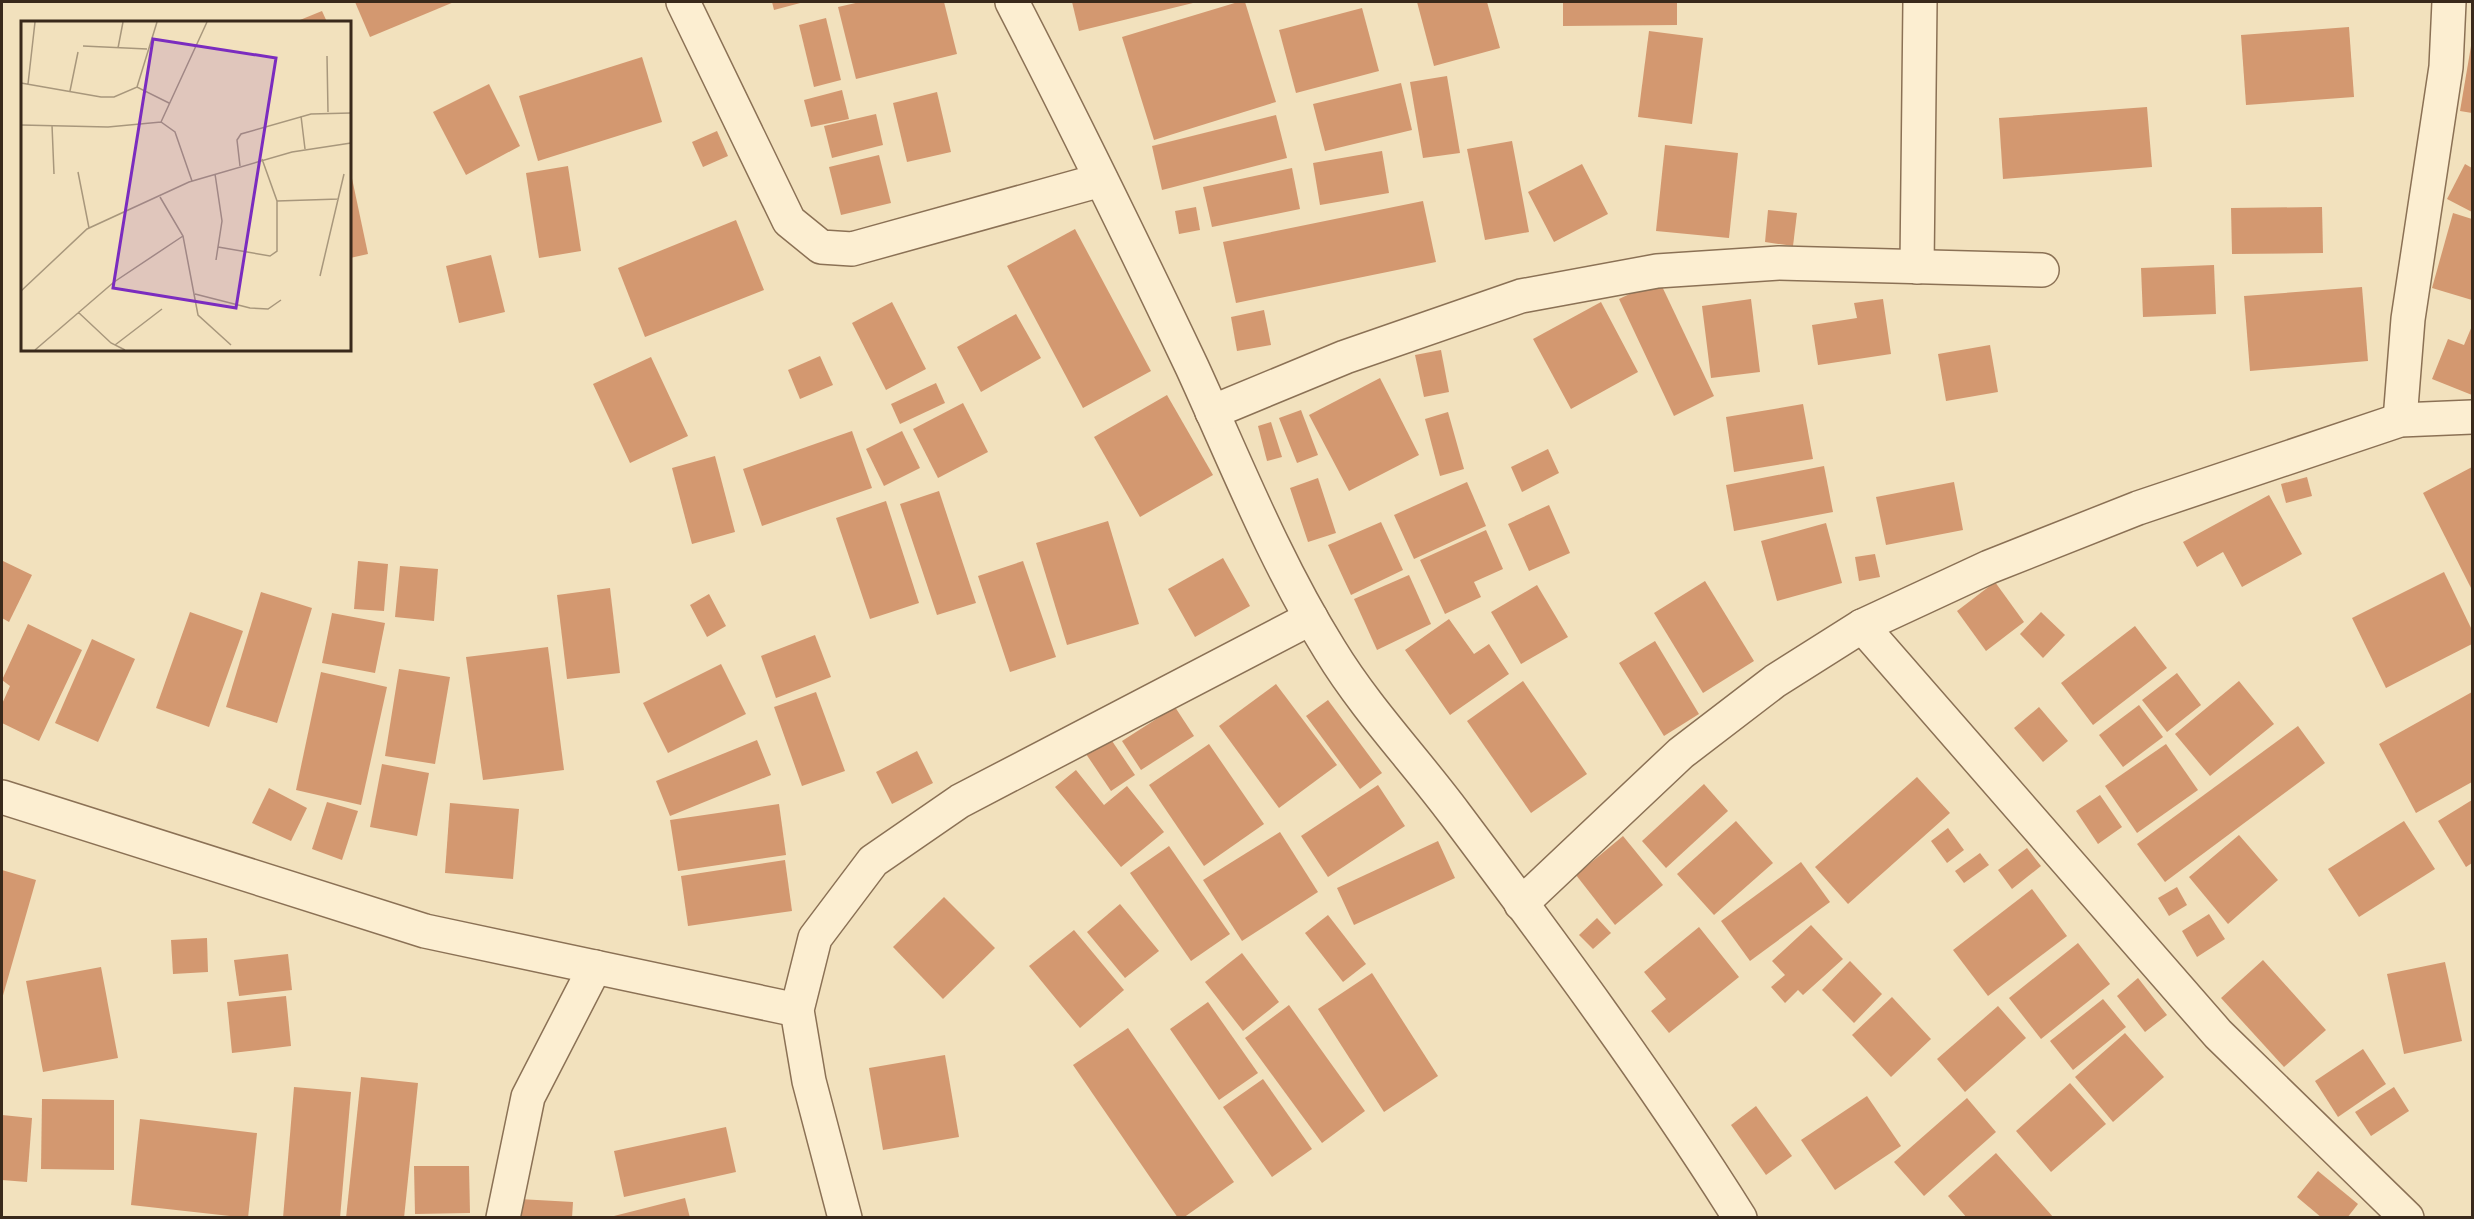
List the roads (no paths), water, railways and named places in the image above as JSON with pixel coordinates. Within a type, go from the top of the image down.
[{"type":"street","points":[[683,2],[789,220],[821,247],[852,249],[1101,180]]},
{"type":"street","points":[[1012,2],[1101,180],[1212,412],[1281,567],[1331,652],[1384,727],[1452,810],[1581,982],[1740,1218]]},
{"type":"street","points":[[1917,267],[1920,2]]},
{"type":"street","points":[[2400,420],[2408,319],[2446,67],[2450,2]]},
{"type":"street","points":[[1212,412],[1345,357],[1521,296],[1657,271],[1779,263],[2042,270]]},
{"type":"street","points":[[1521,904],[1681,753],[1775,681],[1862,626],[1989,567],[2138,508],[2400,420],[2472,417]]},
{"type":"street","points":[[845,1218],[809,1081],[797,1010],[816,938],[873,861],[960,801],[1311,618]]},
{"type":"street","points":[[1862,626],[2218,1034],[2406,1218]]},
{"type":"street","points":[[2,797],[425,931],[797,1010]]},
{"type":"street","points":[[503,1218],[528,1097],[595,967]]}]
